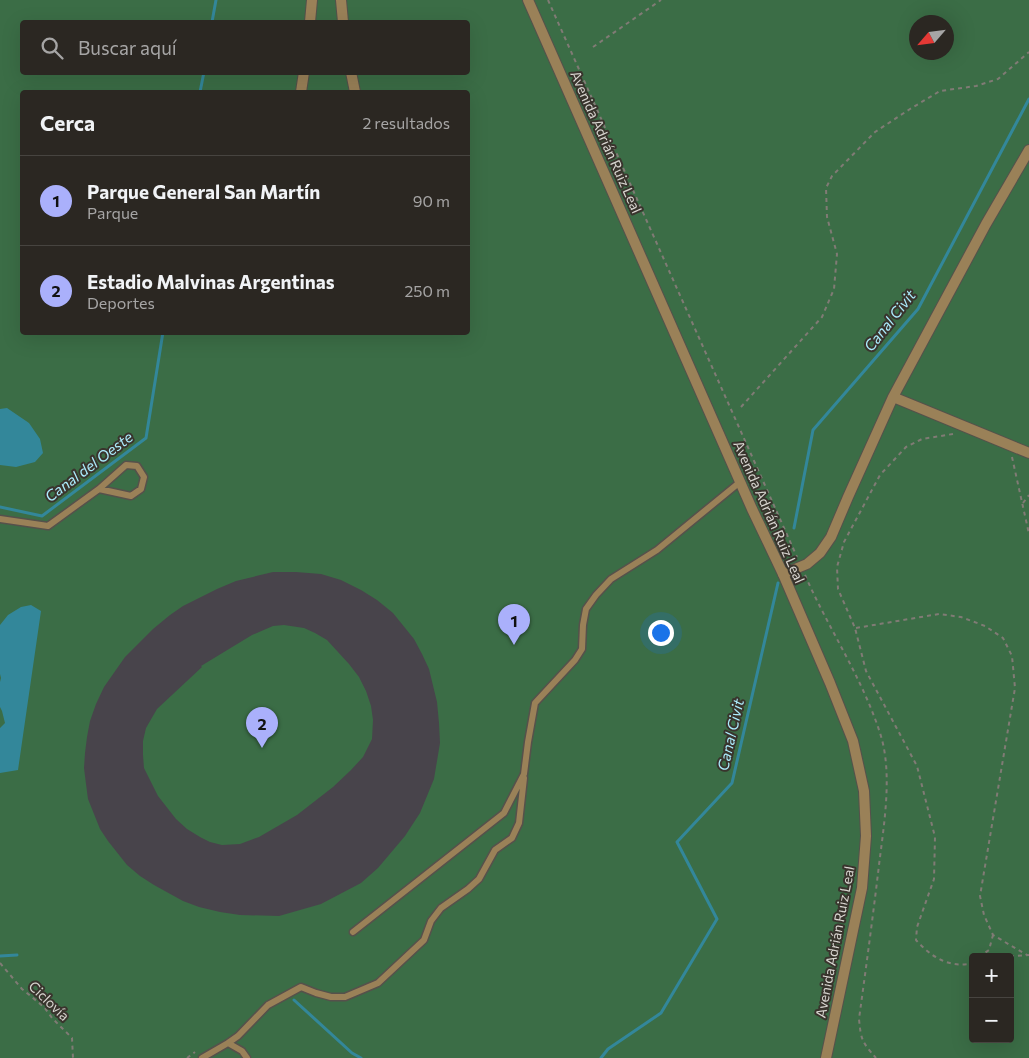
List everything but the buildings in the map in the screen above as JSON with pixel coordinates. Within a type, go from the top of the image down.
[{"type":"street","points":[[310,20],[312,0]]},
{"type":"street","points":[[341,0],[344,20]]},
{"type":"street","name":"Avenida Adrián Ruiz Leal","points":[[528,0],[740,482],[783,574],[853,741],[864,791],[866,836],[862,888],[826,1058]]},
{"type":"street","points":[[301,90],[304,75]]},
{"type":"street","points":[[352,75],[355,90]]},
{"type":"street","points":[[783,574],[808,564],[820,553],[831,537],[893,398],[986,224],[1029,150]]},
{"type":"street","points":[[893,398],[1029,453]]},
{"type":"lane","points":[[0,519],[48,526],[99,489],[126,465],[137,466],[144,476],[141,489],[131,496],[99,489]]},
{"type":"lane","points":[[202,1058],[238,1036],[268,1005],[302,987],[331,997],[345,997],[378,983],[424,940],[431,921],[441,908],[479,879],[495,850],[512,838],[519,823],[528,742],[535,703],[575,660],[582,649],[586,609],[596,594],[611,579],[657,550],[740,482]]},
{"type":"lane","points":[[353,932],[504,813],[524,774]]},
{"type":"lane","points":[[228,1043],[242,1051],[247,1058]]},
{"type":"path","points":[[593,48],[661,0]]},
{"type":"path","points":[[741,407],[822,316],[834,289],[837,254],[826,217],[826,188],[832,176],[875,132],[910,109],[940,91],[976,86],[998,79],[1029,52]]},
{"type":"path","points":[[969,964],[949,964],[926,952],[916,940],[917,928],[934,879],[935,837],[917,766],[866,671],[855,628],[838,589],[837,567],[844,542],[880,475],[906,447],[922,439],[973,430]]},
{"type":"path","points":[[1009,445],[1029,534]]},
{"type":"path","points":[[1023,504],[1029,496]]},
{"type":"path","points":[[855,628],[939,614],[961,617],[985,626],[1003,638],[1012,656],[1015,688],[980,896],[984,915],[994,934],[1028,955]]},
{"type":"path","points":[[985,953],[989,950],[994,934]]},
{"type":"path","points":[[1014,956],[1028,955]]},
{"type":"path","name":"Ciclovía","points":[[0,963],[22,989],[44,1007],[72,1038],[72,1058]]},
{"type":"green space","points":[[0,0],[1029,0],[1029,1058],[0,1058]]},
{"type":"water","points":[[7,408],[29,423],[40,439],[43,453],[35,462],[16,467],[0,465],[0,409]]},
{"type":"water","points":[[31,605],[41,611],[18,770],[0,773],[0,728],[5,723],[0,707],[0,625],[8,615],[21,607]]},
{"type":"waterway","name":"Canal del Oeste","points":[[212,20],[216,0]]},
{"type":"waterway","name":"Canal del Oeste","points":[[200,90],[203,75]]},
{"type":"waterway","name":"Canal Civit","points":[[794,528],[813,430],[918,309],[1029,99]]},
{"type":"waterway","name":"Canal del Oeste","points":[[0,507],[42,516],[146,438],[163,335]]},
{"type":"waterway","name":"Canal Civit","points":[[601,1058],[608,1049],[661,1013],[717,919],[677,842],[732,783],[778,583]]},
{"type":"waterway","name":"Canal Civit","points":[[0,956],[17,955]]},
{"type":"waterway","name":"Canal Civit","points":[[294,1000],[352,1053],[361,1058]]},
{"type":"place","name":"Parque General San Martín","points":[[514,645]]},
{"type":"place","name":"Estadio Malvinas Argentinas","points":[[262,748]]}]
